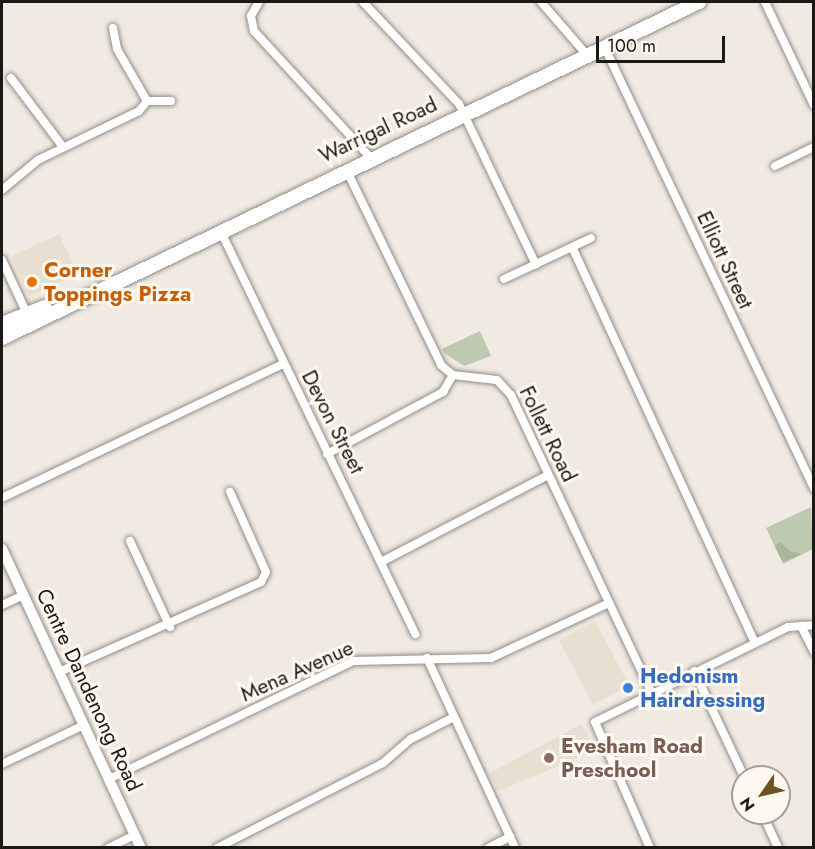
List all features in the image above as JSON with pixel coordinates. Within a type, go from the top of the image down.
[{"type":"highway","name":"Warrigal Road","points":[[2,324],[29,318],[76,297],[699,2]]},
{"type":"highway","name":"Warrigal Road","points":[[2,338],[29,318]]},
{"type":"main road","name":"Centre Dandenong Road","points":[[2,549],[141,848]]},
{"type":"street","points":[[260,2],[251,16],[254,31],[370,157]]},
{"type":"street","points":[[363,2],[463,113],[536,265]]},
{"type":"street","points":[[541,2],[586,54]]},
{"type":"street","points":[[765,2],[813,105]]},
{"type":"street","points":[[113,28],[117,49],[147,101]]},
{"type":"street","name":"Elliott Street","points":[[604,46],[813,489]]},
{"type":"street","points":[[11,78],[63,147]]},
{"type":"street","points":[[147,101],[171,101]]},
{"type":"street","points":[[2,190],[63,147],[140,111],[147,101]]},
{"type":"street","points":[[775,166],[813,147]]},
{"type":"street","points":[[327,454],[443,392],[453,375],[436,357],[346,169]]},
{"type":"street","name":"Devon Street","points":[[220,228],[283,364],[415,634]]},
{"type":"street","points":[[504,279],[573,249],[591,238]]},
{"type":"street","points":[[573,249],[755,643]]},
{"type":"street","points":[[2,260],[29,318]]},
{"type":"street","points":[[2,498],[283,364]]},
{"type":"street","name":"Follett Road","points":[[453,375],[492,378],[504,385],[652,693]]},
{"type":"street","points":[[381,562],[548,475]]},
{"type":"street","points":[[59,672],[124,640],[170,627],[266,577],[230,492]]},
{"type":"street","points":[[130,541],[170,627]]},
{"type":"street","points":[[2,605],[23,595]]},
{"type":"street","name":"Mena Avenue","points":[[109,779],[353,662],[500,655],[609,603]]},
{"type":"street","points":[[650,848],[594,729],[596,721],[755,643],[801,626],[813,625]]},
{"type":"street","points":[[801,626],[813,652]]},
{"type":"street","points":[[427,658],[514,848]]},
{"type":"street","points":[[694,671],[738,765]]},
{"type":"street","points":[[217,848],[383,764],[416,736],[454,717]]},
{"type":"street","points":[[2,764],[84,725]]},
{"type":"street","points":[[767,825],[778,848]]},
{"type":"street","points":[[108,848],[135,834]]},
{"type":"street","points":[[488,848],[510,837]]},
{"type":"shaded area","points":[[59,234],[78,274],[30,296],[11,256]]},
{"type":"shaded area","points":[[595,621],[629,685],[593,705],[559,640]]},
{"type":"shaded area","name":"Evesham Road Preschool","points":[[582,724],[595,751],[498,791],[490,773]]},
{"type":"green space","points":[[480,331],[491,356],[464,366],[444,353],[442,349]]},
{"type":"green space","points":[[811,507],[813,549],[783,564],[766,528]]},
{"type":"green space","points":[[780,542],[790,551],[802,554],[783,562],[775,547]]},
{"type":"place","name":"Corner Toppings Pizza","points":[[32,282]]},
{"type":"place","name":"Hedonism Hairdressing","points":[[628,688]]},
{"type":"place","name":"Evesham Road Preschool","points":[[549,758]]}]
